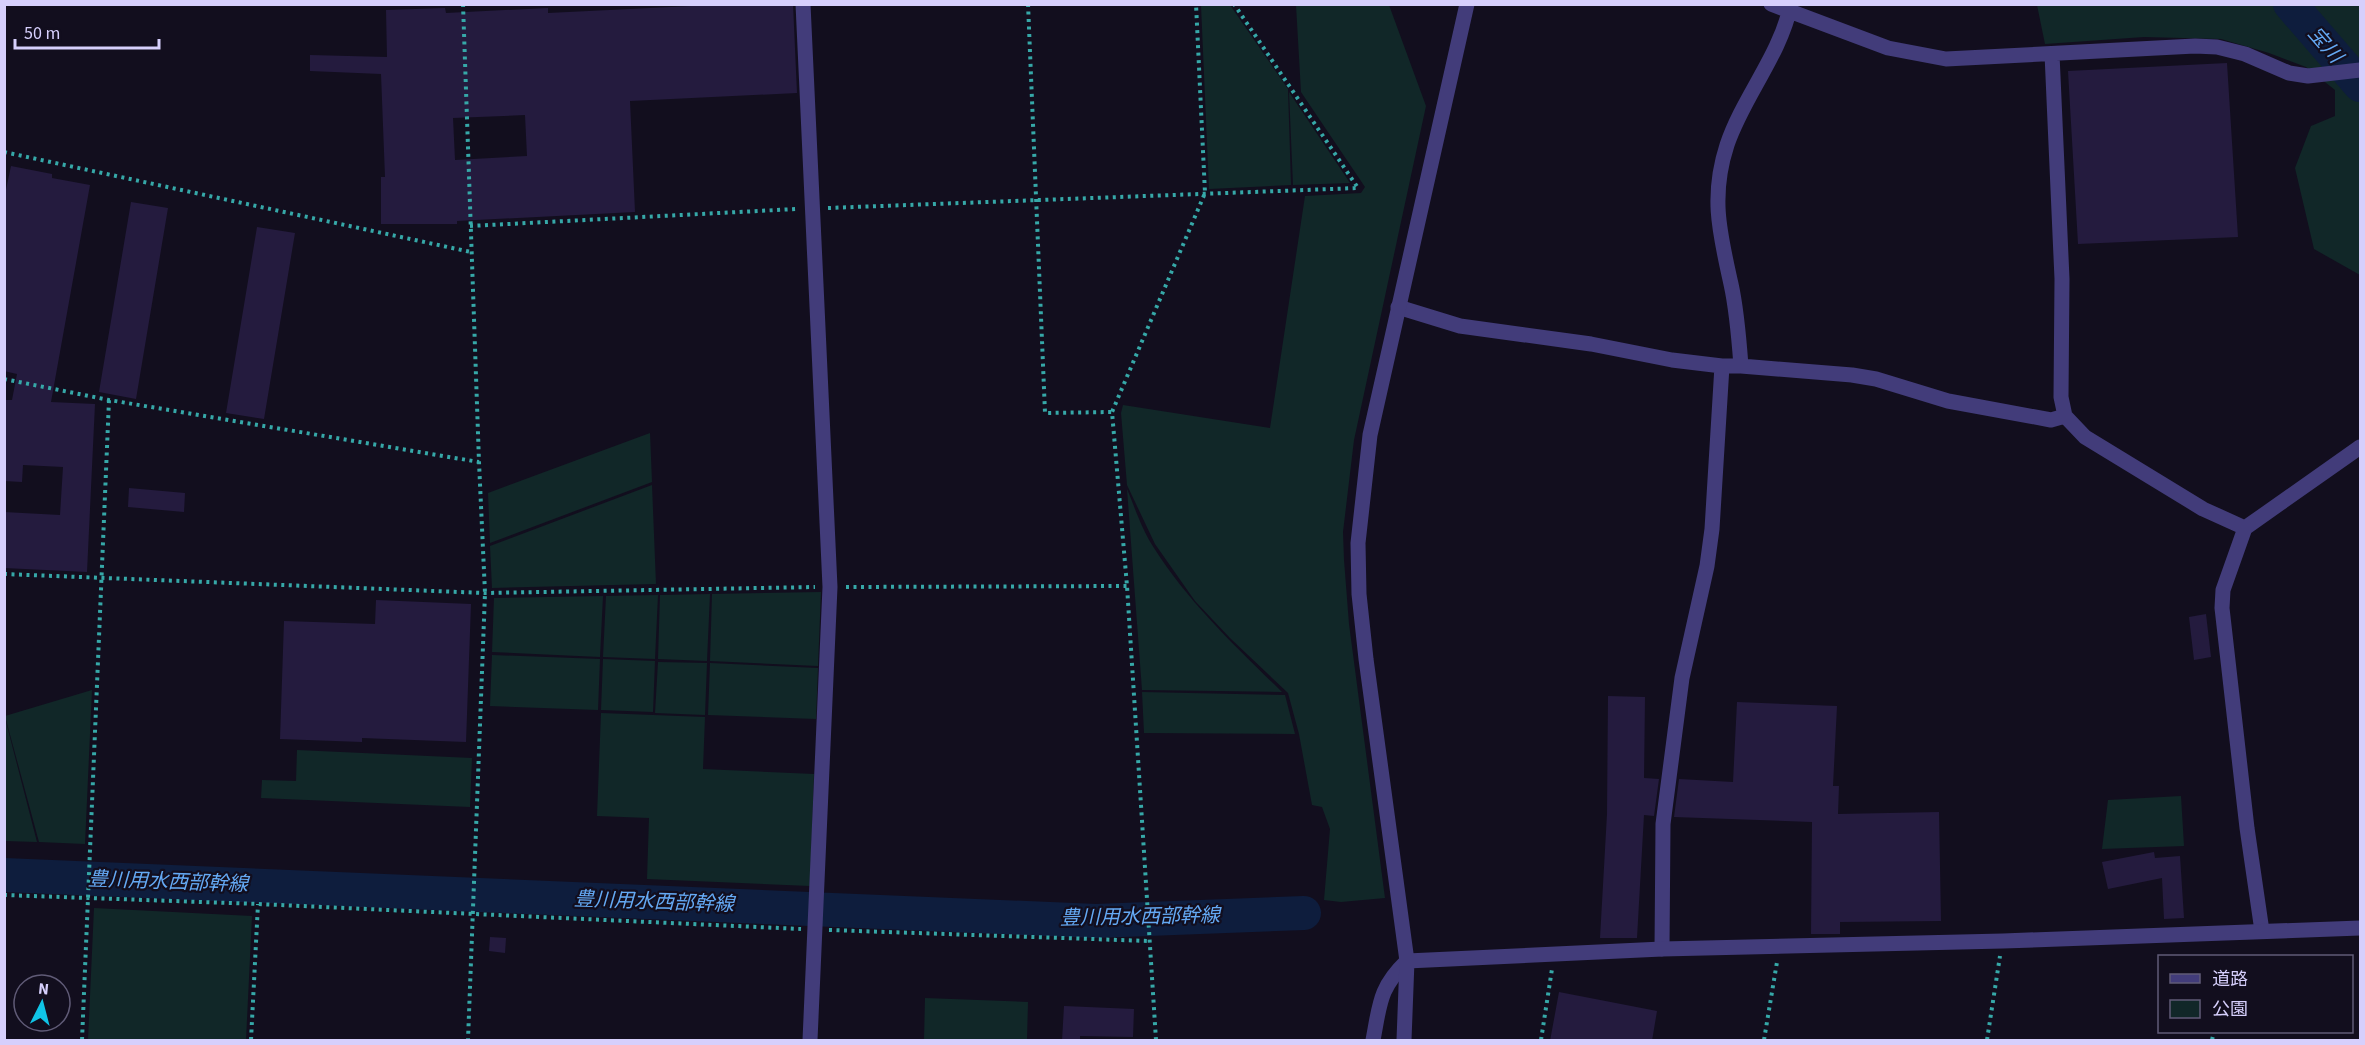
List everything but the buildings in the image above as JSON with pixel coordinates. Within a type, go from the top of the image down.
[{"type":"street","points":[[803,4],[830,587],[810,1041]]},
{"type":"street","points":[[1404,1041],[1407,961],[1366,659],[1359,594],[1358,543],[1370,435],[1467,4]]},
{"type":"street","points":[[1771,4],[1790,8],[1888,48],[1946,59],[2195,46],[2217,47],[2245,54],[2289,73],[2308,76],[2361,70]]},
{"type":"street","points":[[1741,366],[1731,286],[1717,216],[1720,173],[1726,147],[1735,124],[1759,81],[1790,8]]},
{"type":"street","points":[[2052,54],[2062,279],[2061,397],[2065,416],[2085,437],[2203,509],[2245,528]]},
{"type":"street","points":[[1398,307],[1460,326],[1591,344],[1672,360],[1722,366],[1852,375],[1876,379],[1948,401],[2051,420],[2065,416]]},
{"type":"street","points":[[1662,949],[1664,814],[1682,678],[1707,566],[1712,529],[1722,366]]},
{"type":"street","points":[[2262,931],[2247,828],[2222,608],[2223,590],[2245,528],[2361,447]]},
{"type":"street","points":[[1373,1041],[1384,988],[1391,976],[1407,961],[1662,949],[2003,941],[2361,928]]},
{"type":"path","points":[[463,4],[478,462],[485,593],[468,1041]]},
{"type":"path","points":[[1028,4],[1045,413],[1112,412]]},
{"type":"path","points":[[1156,1041],[1127,586],[1112,412],[1205,193],[1196,4]]},
{"type":"path","points":[[470,226],[812,208],[1359,188],[1234,4]]},
{"type":"path","points":[[4,152],[471,252]]},
{"type":"path","points":[[4,379],[109,400],[478,462]]},
{"type":"path","points":[[82,1041],[109,400]]},
{"type":"path","points":[[4,574],[485,593],[830,587],[1127,586]]},
{"type":"path","points":[[4,895],[1149,941]]},
{"type":"path","points":[[251,1041],[258,904]]},
{"type":"path","points":[[1987,1041],[2003,941]]},
{"type":"path","points":[[1764,1041],[1779,946]]},
{"type":"path","points":[[1541,1041],[1554,953]]},
{"type":"green space","points":[[1201,5],[1230,5],[1288,89],[1291,185],[1209,189]]},
{"type":"green space","points":[[1296,5],[1389,5],[1426,106],[1354,440],[1343,532],[1349,624],[1385,898],[1341,902],[1324,900],[1330,829],[1322,807],[1312,805],[1299,734],[1288,693],[1195,601],[1155,544],[1127,485],[1121,413],[1123,405],[1270,428],[1305,196],[1361,193],[1365,187],[1301,92]]},
{"type":"green space","points":[[2037,5],[2360,5],[2360,275],[2314,249],[2295,168],[2311,126],[2335,116],[2335,90],[2306,67],[2221,39],[2144,37],[2045,44]]},
{"type":"green space","points":[[1289,92],[1350,183],[1293,185]]},
{"type":"green space","points":[[650,433],[652,482],[490,543],[488,493]]},
{"type":"green space","points":[[652,485],[656,584],[492,588],[490,546]]},
{"type":"green space","points":[[1127,489],[1150,541],[1182,587],[1214,624],[1282,692],[1142,690]]},
{"type":"green space","points":[[821,592],[818,666],[710,661],[712,594]]},
{"type":"green space","points":[[710,594],[707,661],[658,659],[660,595]]},
{"type":"green space","points":[[658,595],[655,659],[603,657],[606,596]]},
{"type":"green space","points":[[603,596],[600,657],[492,652],[494,598]]},
{"type":"green space","points":[[492,655],[600,659],[598,710],[490,706]]},
{"type":"green space","points":[[603,659],[655,661],[653,712],[601,710]]},
{"type":"green space","points":[[658,662],[707,663],[705,715],[655,713]]},
{"type":"green space","points":[[710,663],[818,668],[816,719],[708,715]]},
{"type":"green space","points":[[92,690],[85,844],[39,842],[5,716]]},
{"type":"green space","points":[[1142,692],[1285,695],[1295,734],[1144,733]]},
{"type":"green space","points":[[601,713],[705,717],[703,769],[814,774],[810,886],[647,879],[649,818],[597,816]]},
{"type":"green space","points":[[5,718],[37,842],[5,841]]},
{"type":"green space","points":[[297,750],[472,758],[470,807],[261,798],[262,780],[296,781]]},
{"type":"green space","points":[[2181,796],[2184,846],[2102,849],[2108,800]]},
{"type":"green space","points":[[94,908],[252,916],[246,1040],[88,1040]]},
{"type":"green space","points":[[925,998],[1028,1002],[1027,1040],[924,1040]]},
{"type":"waterway","name":"宝川","points":[[2290,4],[2360,85]]},
{"type":"waterway","name":"豊川用水西部幹線","points":[[4,875],[1096,921],[1304,913]]}]
